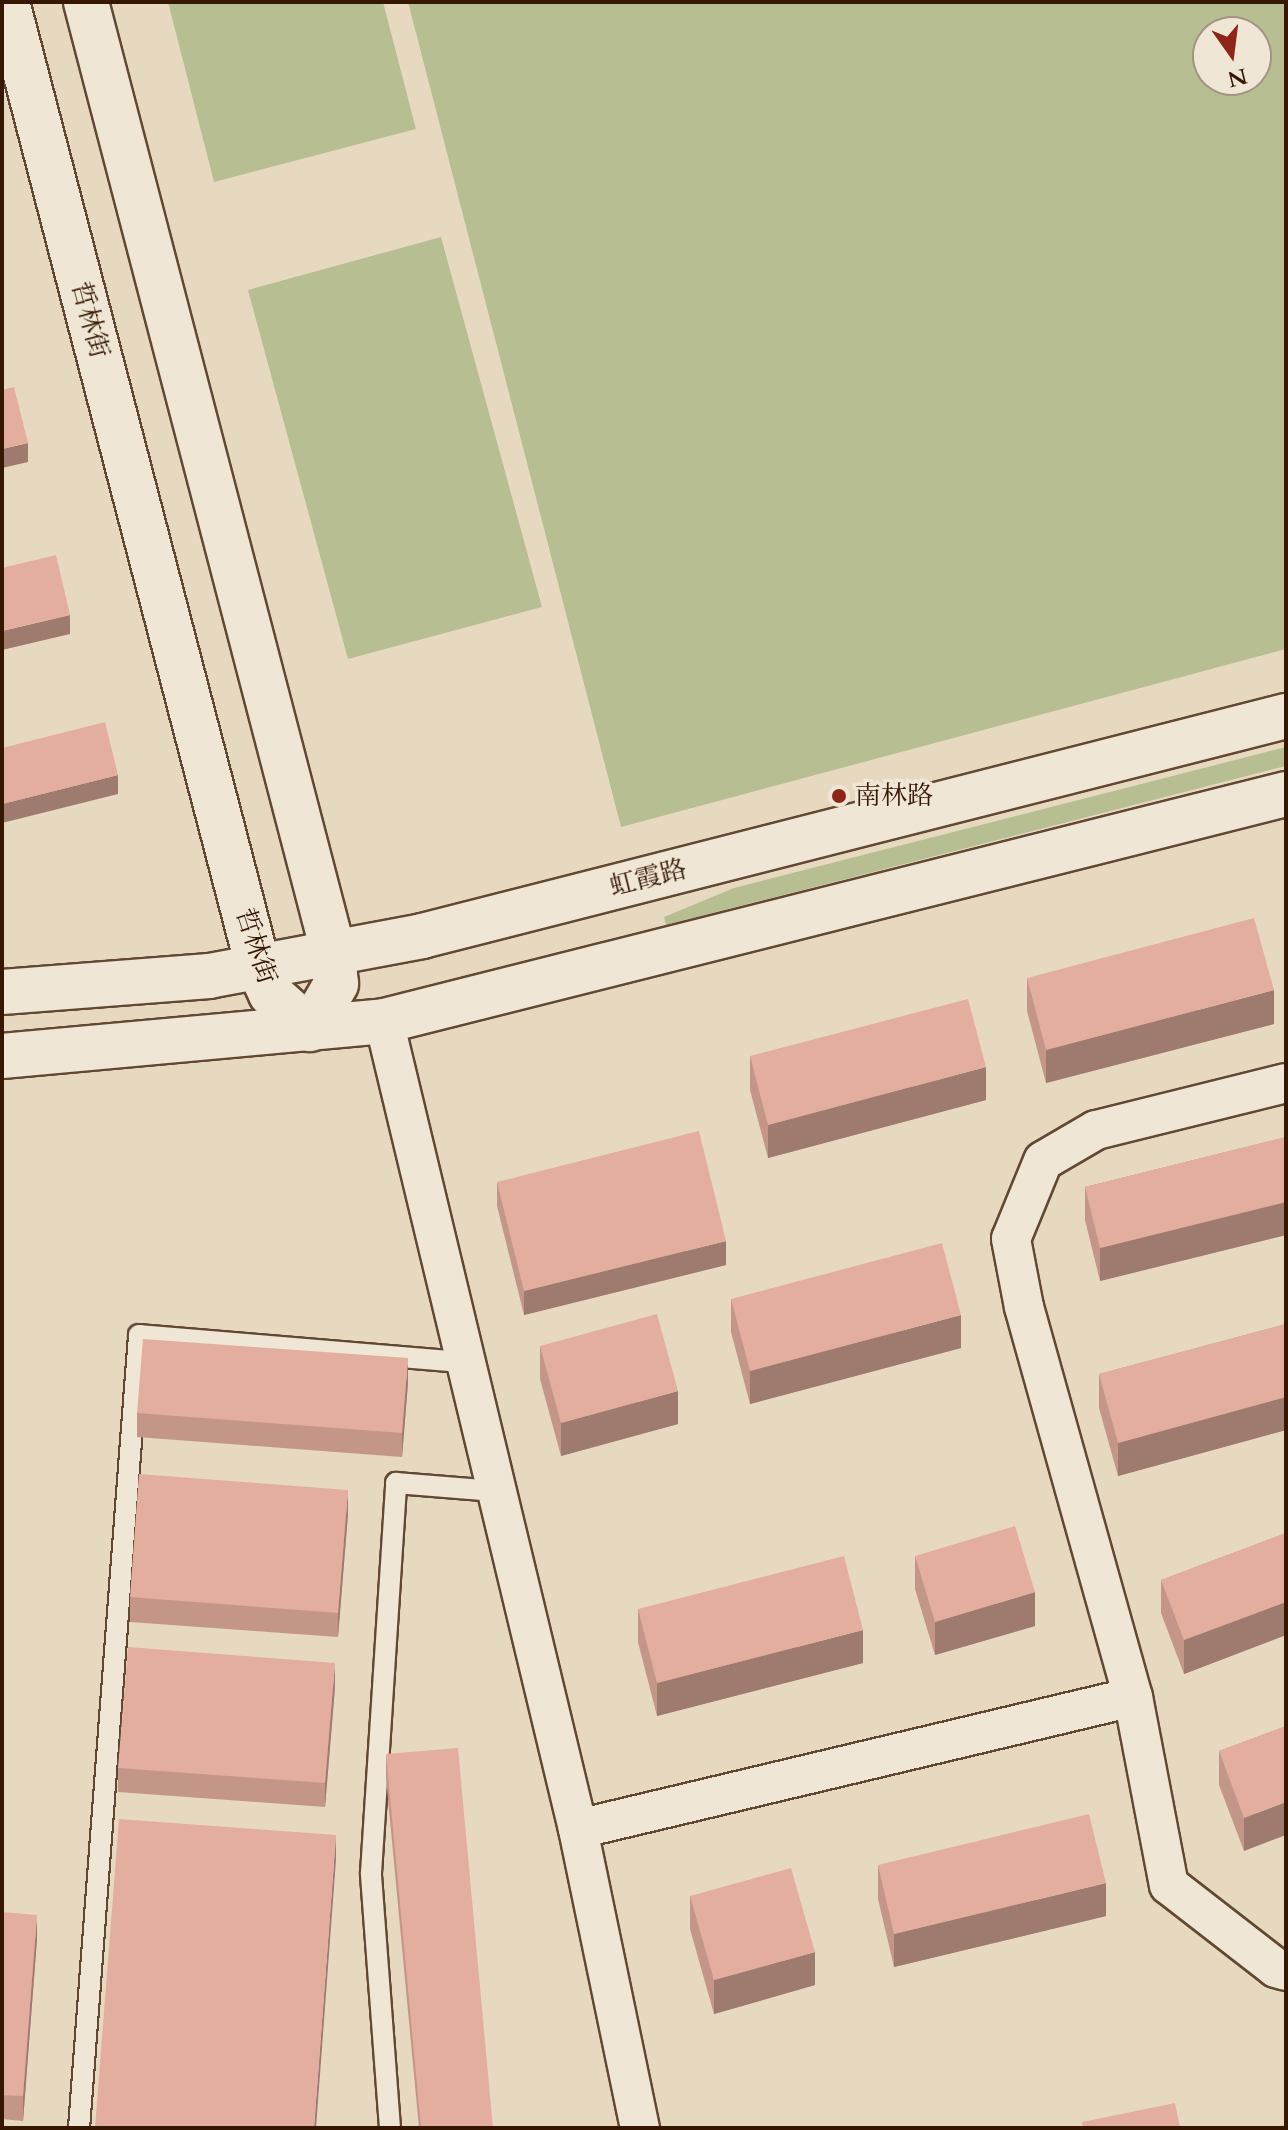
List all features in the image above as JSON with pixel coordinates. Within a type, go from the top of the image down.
[{"type":"street","name":"哲林街","points":[[7,2],[258,966],[271,994],[310,1029]]},
{"type":"street","points":[[86,2],[333,951],[336,984],[310,1029]]},
{"type":"street","name":"虹霞路","points":[[2,992],[209,976],[422,936],[1286,716]]},
{"type":"street","points":[[2,1056],[384,1021],[1286,794]]},
{"type":"street","points":[[384,1021],[463,1362],[578,1829],[640,2128]]},
{"type":"street","points":[[1286,1083],[1096,1130],[1043,1161],[1011,1239],[1024,1307],[1133,1697],[1169,1885],[1276,1968],[1286,1971]]},
{"type":"street","points":[[578,1829],[1133,1697]]},
{"type":"lane","points":[[79,2128],[139,1335],[463,1362]]},
{"type":"lane","points":[[390,2128],[371,1873],[396,1483],[495,1491]]},
{"type":"green space","points":[[168,2],[383,2],[416,129],[214,182]]},
{"type":"green space","points":[[408,2],[1286,2],[1286,649],[621,827]]},
{"type":"green space","points":[[441,237],[542,607],[348,659],[248,290]]},
{"type":"green space","points":[[1286,747],[1286,766],[666,925],[664,917],[734,888]]},
{"type":"building","points":[[14,387],[28,443],[2,449],[2,390]]},
{"type":"building","points":[[56,555],[70,615],[2,631],[2,568]]},
{"type":"building","points":[[105,722],[118,775],[2,804],[2,748]]},
{"type":"building","points":[[1254,918],[1274,990],[1046,1050],[1027,978]]},
{"type":"building","points":[[968,999],[986,1067],[768,1125],[750,1056]]},
{"type":"building","points":[[699,1131],[726,1241],[524,1291],[497,1182]]},
{"type":"building","points":[[1286,1137],[1286,1202],[1100,1248],[1085,1187]]},
{"type":"building","points":[[942,1243],[961,1315],[750,1371],[731,1299]]},
{"type":"building","points":[[657,1314],[678,1391],[561,1423],[540,1346]]},
{"type":"building","points":[[1286,1324],[1286,1397],[1118,1443],[1099,1374]]},
{"type":"building","points":[[143,1339],[408,1358],[402,1433],[137,1413]]},
{"type":"building","points":[[139,1474],[348,1490],[338,1613],[130,1597]]},
{"type":"building","points":[[1015,1526],[1035,1592],[935,1622],[915,1556]]},
{"type":"building","points":[[1286,1533],[1286,1602],[1184,1640],[1161,1580]]},
{"type":"building","points":[[844,1556],[863,1630],[657,1683],[638,1609]]},
{"type":"building","points":[[128,1647],[335,1663],[325,1783],[118,1768]]},
{"type":"building","points":[[1286,1726],[1286,1802],[1244,1818],[1219,1751]]},
{"type":"building","points":[[458,1748],[493,2128],[421,2128],[386,1754]]},
{"type":"building","points":[[1089,1814],[1106,1883],[894,1934],[878,1865]]},
{"type":"building","points":[[119,1819],[336,1835],[314,2128],[95,2128]]},
{"type":"building","points":[[791,1868],[815,1952],[714,1980],[690,1896]]},
{"type":"building","points":[[2,1912],[37,1915],[23,2096],[2,2095]]},
{"type":"building","points":[[1175,2103],[1180,2128],[1083,2128],[1082,2122]]},
{"type":"place","name":"南林路","points":[[839,796]]}]
